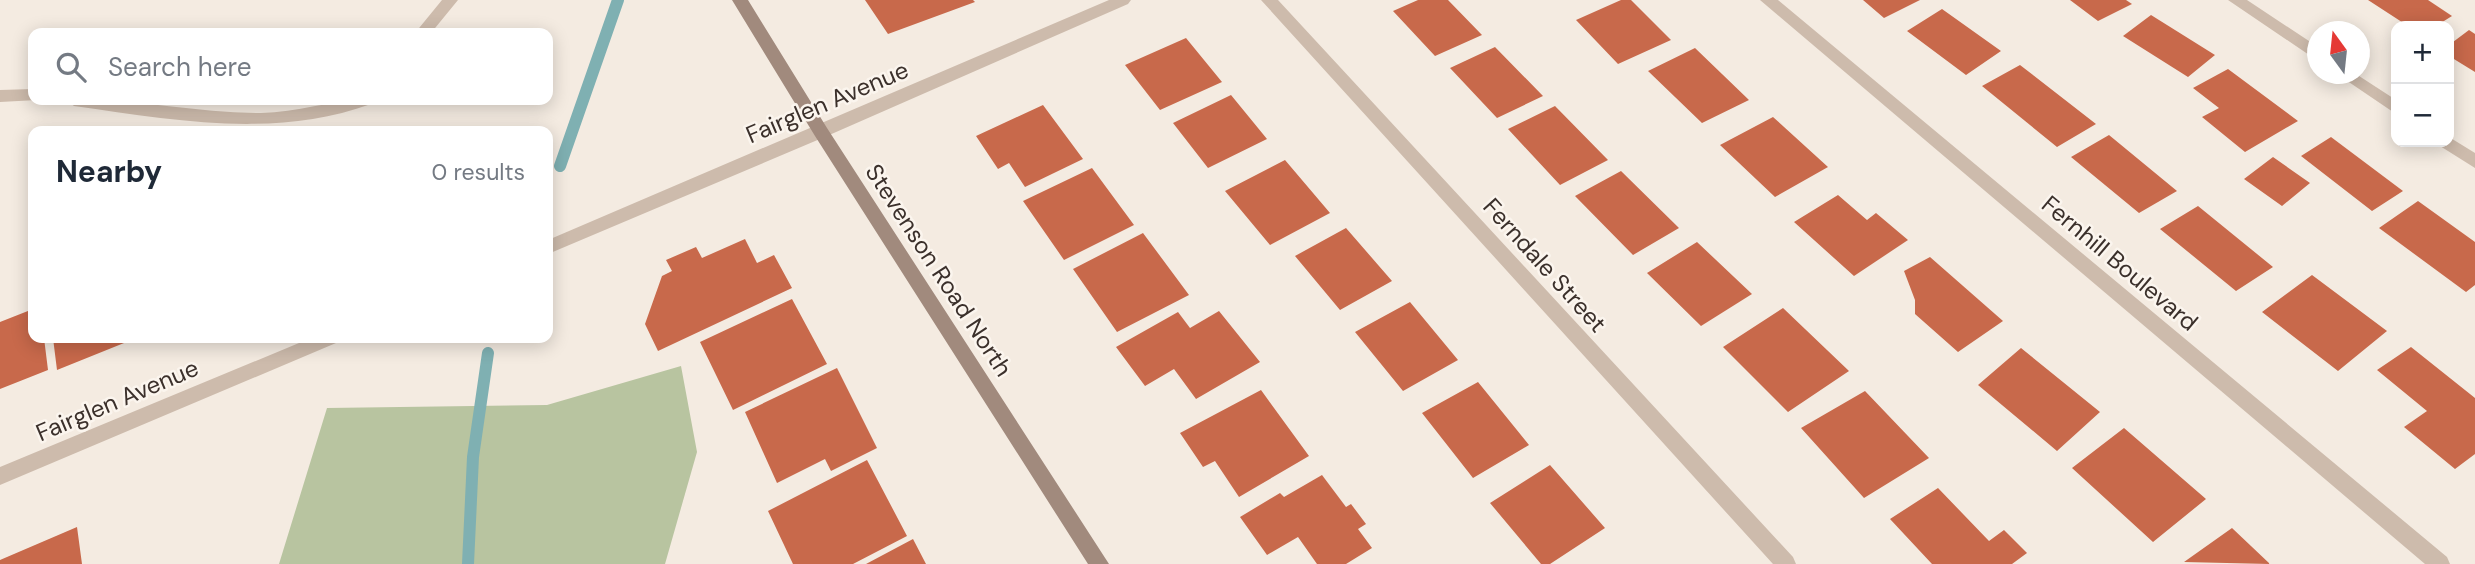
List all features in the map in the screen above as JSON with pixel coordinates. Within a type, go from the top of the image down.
[{"type":"street","points":[[428,28],[450,0]]},
{"type":"street","name":"Stevenson Road North","points":[[740,0],[821,132],[1099,564]]},
{"type":"street","name":"Fairglen Avenue","points":[[553,245],[1123,0]]},
{"type":"street","name":"Ferndale Street","points":[[1269,0],[1786,564]]},
{"type":"street","name":"Fernhill Boulevard","points":[[1768,0],[2440,564]]},
{"type":"street","points":[[2236,0],[2307,48]]},
{"type":"street","points":[[2360,84],[2391,105]]},
{"type":"street","points":[[0,96],[28,95]]},
{"type":"street","points":[[110,105],[262,119],[316,115],[353,105]]},
{"type":"street","points":[[2452,147],[2475,162]]},
{"type":"street","name":"Fairglen Avenue","points":[[0,476],[318,343]]},
{"type":"green space","points":[[681,366],[697,452],[665,564],[279,564],[327,408],[547,405]]},
{"type":"building","points":[[865,0],[973,0],[975,2],[888,34]]},
{"type":"building","points":[[1418,0],[1448,0],[1482,35],[1435,56],[1393,11]]},
{"type":"building","points":[[1621,0],[1631,0],[1671,40],[1618,64],[1576,20]]},
{"type":"building","points":[[1863,0],[1920,0],[1884,18]]},
{"type":"building","points":[[2070,0],[2126,0],[2132,4],[2098,21]]},
{"type":"building","points":[[2368,0],[2428,0],[2452,16],[2444,21],[2400,21]]},
{"type":"building","points":[[1942,9],[2001,51],[1966,75],[1907,31]]},
{"type":"building","points":[[2151,15],[2215,55],[2188,77],[2123,36]]},
{"type":"building","points":[[2469,30],[2475,34],[2475,72],[2454,59],[2454,41]]},
{"type":"building","points":[[1186,38],[1222,82],[1160,110],[1125,65]]},
{"type":"building","points":[[1495,47],[1543,96],[1497,118],[1450,68]]},
{"type":"building","points":[[1695,48],[1749,100],[1702,123],[1648,71]]},
{"type":"building","points":[[2020,65],[2096,124],[2057,147],[1982,86]]},
{"type":"building","points":[[2228,69],[2298,121],[2245,152],[2202,117],[2219,108],[2193,88]]},
{"type":"building","points":[[1231,95],[1267,139],[1208,168],[1173,123]]},
{"type":"building","points":[[1043,105],[1083,159],[1025,187],[1009,163],[998,169],[976,136]]},
{"type":"building","points":[[1555,106],[1608,160],[1560,185],[1508,129]]},
{"type":"building","points":[[1773,117],[1828,167],[1775,197],[1720,145]]},
{"type":"building","points":[[2109,135],[2177,191],[2139,213],[2071,157]]},
{"type":"building","points":[[2331,137],[2403,191],[2372,211],[2301,156]]},
{"type":"building","points":[[2273,157],[2310,183],[2282,206],[2244,179]]},
{"type":"building","points":[[1285,160],[1330,213],[1270,245],[1225,191]]},
{"type":"building","points":[[1092,168],[1134,225],[1064,260],[1023,201]]},
{"type":"building","points":[[1621,171],[1679,228],[1633,255],[1575,196]]},
{"type":"building","points":[[1838,195],[1867,220],[1876,213],[1908,240],[1854,276],[1794,222]]},
{"type":"building","points":[[2418,201],[2475,242],[2475,285],[2466,292],[2379,228]]},
{"type":"building","points":[[2198,206],[2273,267],[2236,291],[2160,229]]},
{"type":"building","points":[[1346,228],[1392,281],[1340,310],[1295,256]]},
{"type":"building","points":[[1143,233],[1189,295],[1117,332],[1073,269]]},
{"type":"building","points":[[745,239],[757,263],[774,255],[792,288],[658,351],[645,324],[662,276],[672,271],[666,260],[696,247],[702,258]]},
{"type":"building","points":[[1697,242],[1752,294],[1701,326],[1647,273]]},
{"type":"building","points":[[1930,257],[2003,321],[1958,352],[1915,314],[1915,300],[1904,271]]},
{"type":"building","points":[[2312,275],[2387,331],[2338,371],[2262,312]]},
{"type":"building","points":[[792,299],[827,364],[733,410],[700,342]]},
{"type":"building","points":[[1410,302],[1458,360],[1403,391],[1355,332]]},
{"type":"building","points":[[1783,308],[1849,371],[1788,412],[1723,347]]},
{"type":"building","points":[[28,311],[28,343],[45,343],[48,370],[0,389],[0,322]]},
{"type":"building","points":[[1219,311],[1260,362],[1196,399],[1174,369],[1145,386],[1116,347],[1178,312],[1190,328]]},
{"type":"building","points":[[54,343],[124,343],[57,370]]},
{"type":"building","points":[[2411,347],[2475,398],[2475,454],[2455,469],[2404,427],[2427,411],[2377,370]]},
{"type":"building","points":[[2021,348],[2100,412],[2057,451],[1978,385]]},
{"type":"building","points":[[837,368],[877,448],[831,471],[825,459],[777,483],[745,412]]},
{"type":"building","points":[[1478,382],[1529,445],[1473,478],[1422,413]]},
{"type":"building","points":[[1261,390],[1309,456],[1239,497],[1215,461],[1203,467],[1180,433]]},
{"type":"building","points":[[1865,391],[1929,458],[1864,498],[1801,428]]},
{"type":"building","points":[[2124,428],[2206,499],[2153,542],[2072,468]]},
{"type":"building","points":[[867,460],[907,536],[853,564],[793,564],[768,511]]},
{"type":"building","points":[[1550,465],[1605,528],[1550,564],[1541,564],[1490,503]]},
{"type":"building","points":[[1322,475],[1346,507],[1351,504],[1366,524],[1358,529],[1372,548],[1346,564],[1317,564],[1298,537],[1267,555],[1240,517],[1280,493],[1284,497]]},
{"type":"building","points":[[1938,488],[1989,541],[2004,530],[2027,553],[2012,564],[1932,564],[1890,519]]},
{"type":"building","points":[[77,527],[82,564],[0,564],[0,560]]},
{"type":"building","points":[[2232,528],[2270,564],[2184,562]]},
{"type":"building","points":[[913,539],[926,564],[866,564]]},
{"type":"waterway","points":[[560,166],[618,0]]},
{"type":"waterway","points":[[468,564],[473,457],[488,353]]}]
